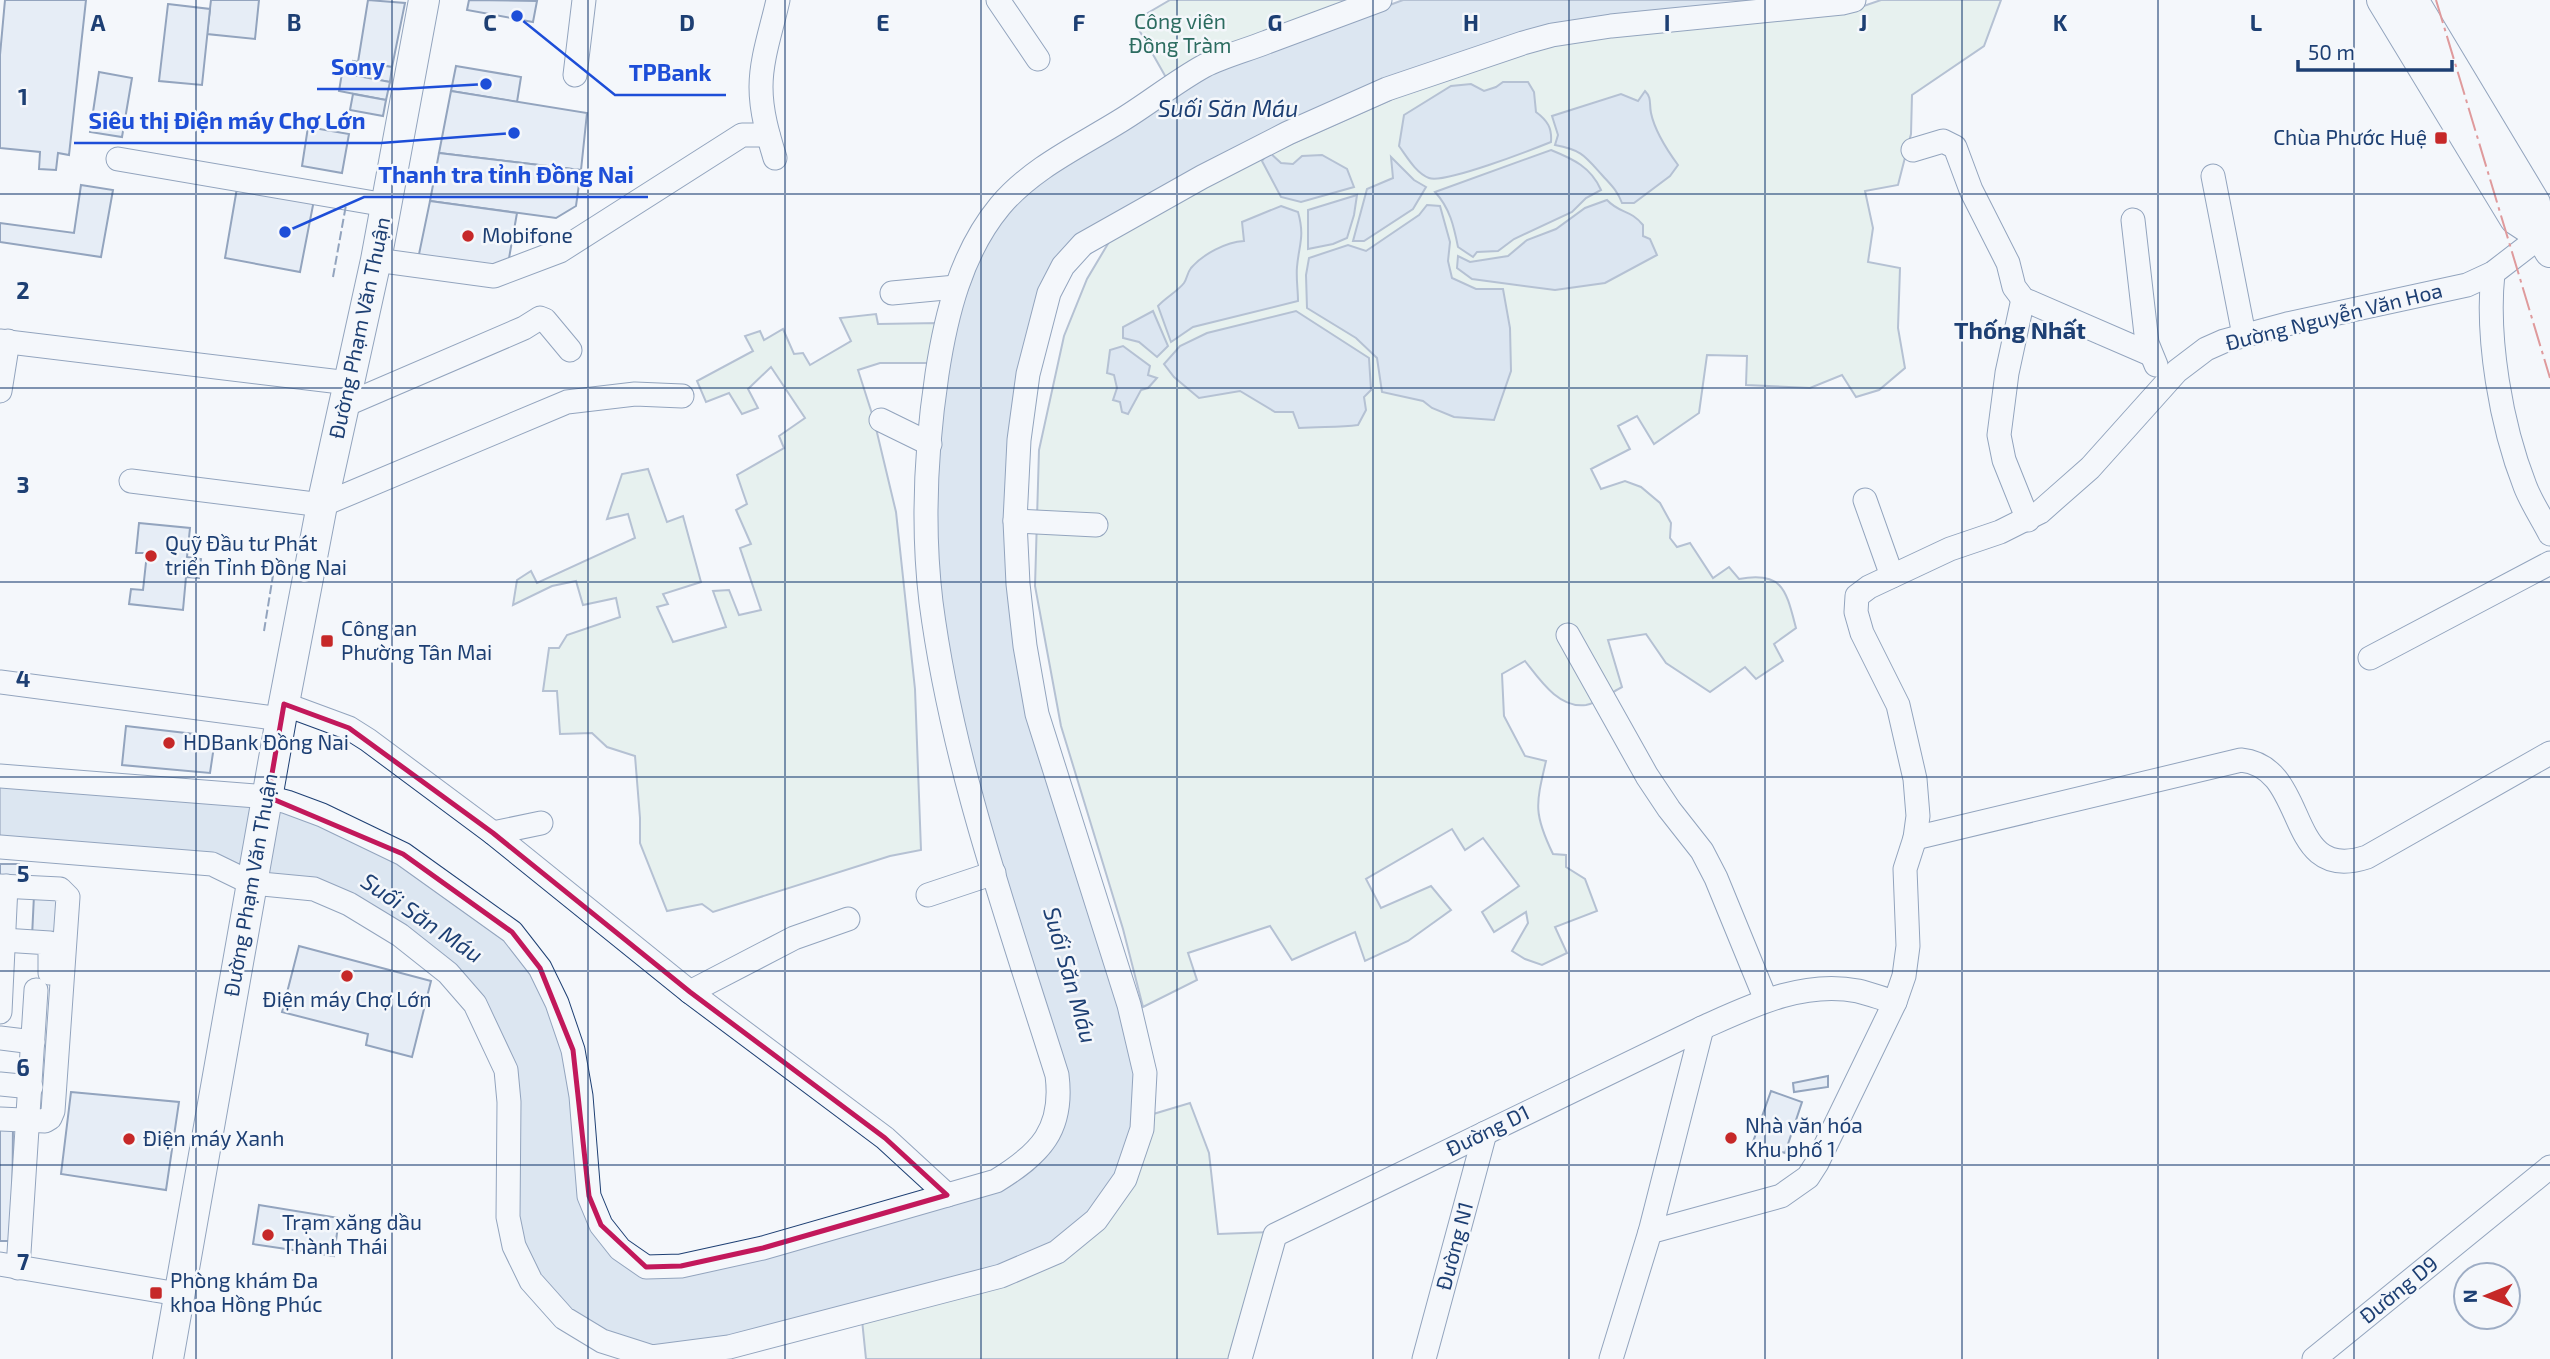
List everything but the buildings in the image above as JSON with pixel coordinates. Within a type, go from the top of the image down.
[{"type":"main road","name":"Đường Phạm Văn Thuận","points":[[168,1359],[282,711],[322,505],[376,260],[424,0]]},
{"type":"main road","points":[[2382,0],[2515,219],[2545,244]]},
{"type":"main road","points":[[2413,0],[2535,204],[2545,244]]},
{"type":"street","points":[[575,75],[584,0]]},
{"type":"street","points":[[775,158],[768,135],[761,88],[778,0]]},
{"type":"street","points":[[998,0],[1038,59]]},
{"type":"street","points":[[0,776],[268,797],[287,802],[403,854],[512,932],[540,968],[557,1003],[573,1050],[581,1096],[589,1196],[601,1225],[620,1249],[646,1267],[681,1266],[763,1248],[996,1181],[1026,1163],[1039,1148],[1053,1124],[1060,1100],[1057,1075],[971,801],[948,704],[933,612],[927,547],[927,475],[942,341],[956,287],[982,232],[1000,206],[1025,181],[1054,159],[1120,121],[1204,66],[1380,0]]},
{"type":"street","points":[[0,847],[212,864],[251,883],[314,889],[349,904],[400,935],[439,965],[475,1004],[506,1070],[509,1102],[508,1217],[514,1246],[531,1282],[564,1318],[602,1341],[652,1357],[729,1347],[1001,1276],[1057,1252],[1096,1220],[1125,1179],[1142,1129],[1145,1073],[1129,1005],[1037,714],[1018,584],[1016,521],[1019,440],[1028,374],[1049,293],[1063,266],[1083,244],[1202,177],[1288,133],[1387,89],[1500,50],[1552,35],[1611,26],[1854,0]]},
{"type":"street","points":[[376,260],[494,276],[504,273],[560,251],[742,135],[768,135]]},
{"type":"street","points":[[1913,150],[1943,141],[1955,148],[1972,190],[2008,263],[2014,287],[2023,299],[2150,354]]},
{"type":"street","points":[[118,159],[386,205]]},
{"type":"street","points":[[2213,176],[2244,335]]},
{"type":"street","points":[[2133,220],[2150,354],[2165,384]]},
{"type":"street","name":"Đường Nguyễn Văn Hoa","points":[[1650,1232],[1781,1196],[1808,1177],[1895,1002],[1907,961],[1904,880],[1914,838],[1918,805],[1915,779],[1898,705],[1862,633],[1856,611],[1857,596],[1869,587],[1950,549],[2028,520],[2040,512],[2090,468],[2165,384],[2206,349],[2244,335],[2467,285],[2545,244]]},
{"type":"street","points":[[2493,273],[2491,322],[2505,425],[2525,487],[2550,534]]},
{"type":"street","points":[[892,293],[956,287]]},
{"type":"street","points":[[2023,299],[2007,373],[1999,435],[2004,460],[2028,520]]},
{"type":"street","points":[[0,391],[4,341],[347,394],[488,344],[540,318],[545,320],[570,351]]},
{"type":"street","points":[[131,481],[322,505],[567,401],[635,394],[682,396]]},
{"type":"street","points":[[881,420],[930,443]]},
{"type":"street","points":[[1865,500],[1892,576]]},
{"type":"street","points":[[1016,521],[1096,525]]},
{"type":"street","points":[[2370,658],[2550,563]]},
{"type":"street","points":[[1568,635],[1647,776],[1702,851],[1716,878],[1766,1000]]},
{"type":"street","points":[[0,682],[282,711],[349,728],[493,833],[690,992],[885,1138],[947,1195]]},
{"type":"street","points":[[1914,838],[2241,761],[2260,765],[2275,776],[2307,837],[2319,853],[2326,859],[2346,862],[2367,857],[2550,753]]},
{"type":"street","points":[[493,833],[541,823]]},
{"type":"street","points":[[928,895],[994,873]]},
{"type":"street","points":[[0,1012],[3,886],[60,889],[68,897],[49,990],[33,1042],[29,1121],[9,1266],[178,1294]]},
{"type":"street","points":[[690,992],[794,938],[848,919]]},
{"type":"street","points":[[0,1119],[45,1121],[53,1111],[50,943],[3,940]]},
{"type":"street","points":[[1,986],[49,990]]},
{"type":"street","name":"Đường D1","points":[[1240,1359],[1275,1235],[1702,1028],[1766,1000],[1804,990],[1834,988],[1859,991],[1895,1002]]},
{"type":"street","points":[[1617,1358],[1702,1028]]},
{"type":"street","points":[[0,1038],[33,1042]]},
{"type":"street","points":[[0,1084],[31,1087]]},
{"type":"street","name":"Đường N1","points":[[1424,1359],[1485,1133]]},
{"type":"street","name":"Đường D9","points":[[2314,1359],[2550,1167]]},
{"type":"highlighted area","points":[[284,704],[349,728],[493,833],[690,992],[885,1138],[947,1195],[763,1248],[681,1266],[646,1267],[601,1225],[589,1196],[573,1050],[540,968],[512,932],[403,854],[268,797]]},
{"type":"green space","name":"Công viên Đồng Tràm","points":[[1170,0],[1361,0],[1168,81],[1134,21]]},
{"type":"green space","points":[[1881,0],[2001,0],[1984,46],[1912,95],[1911,134],[1898,185],[1865,191],[1873,228],[1868,262],[1900,268],[1898,328],[1905,368],[1879,390],[1856,397],[1842,375],[1810,388],[1746,385],[1747,356],[1707,355],[1699,413],[1654,444],[1637,416],[1618,426],[1630,449],[1591,469],[1601,489],[1625,481],[1641,487],[1660,503],[1671,523],[1670,538],[1677,547],[1690,543],[1713,578],[1729,567],[1739,579],[1765,578],[1780,586],[1789,603],[1796,628],[1774,644],[1783,661],[1756,679],[1745,667],[1710,692],[1666,663],[1646,634],[1608,640],[1622,687],[1586,705],[1576,705],[1559,698],[1525,661],[1502,674],[1504,716],[1525,756],[1546,761],[1538,808],[1542,828],[1553,854],[1566,855],[1566,867],[1585,879],[1597,911],[1555,927],[1567,953],[1542,965],[1512,951],[1528,923],[1526,912],[1494,932],[1482,912],[1519,886],[1483,838],[1465,850],[1452,829],[1366,879],[1381,908],[1431,886],[1451,910],[1408,941],[1365,961],[1355,932],[1292,960],[1270,926],[1188,953],[1197,980],[1143,1007],[1123,929],[1061,726],[1035,586],[1039,450],[1064,336],[1087,279],[1109,242],[1233,170],[1453,72],[1558,44],[1666,28],[1855,9]]},
{"type":"green space","points":[[876,314],[878,324],[939,323],[932,363],[880,363],[858,370],[874,420],[896,512],[915,689],[921,850],[890,856],[713,912],[702,904],[667,911],[640,843],[635,756],[607,747],[592,733],[560,734],[557,691],[543,691],[549,648],[559,648],[567,635],[620,617],[616,598],[583,605],[576,581],[552,586],[513,605],[517,580],[531,571],[537,583],[635,538],[628,514],[607,519],[622,474],[648,469],[667,522],[683,516],[701,582],[663,594],[668,604],[657,607],[673,642],[726,627],[713,591],[729,590],[739,615],[761,610],[740,548],[751,544],[736,510],[747,504],[737,475],[784,448],[779,436],[805,418],[771,367],[748,389],[758,408],[742,414],[729,393],[706,402],[697,381],[753,351],[745,336],[760,331],[764,340],[783,329],[794,354],[803,353],[810,365],[851,341],[840,318]]},
{"type":"green space","points":[[1190,1103],[1209,1153],[1218,1234],[1271,1232],[1235,1359],[866,1359],[862,1320],[1150,1115]]},
{"type":"water","name":"Suối Săn Máu","points":[[1403,0],[1795,0],[1552,27],[1185,177],[1042,292],[1012,589],[1138,1072],[1136,1126],[1120,1175],[1091,1215],[1053,1246],[1000,1269],[728,1340],[652,1349],[605,1335],[569,1313],[536,1277],[516,1217],[517,1102],[481,999],[350,897],[0,841],[0,781],[273,803],[400,861],[507,937],[535,972],[566,1051],[582,1198],[643,1274],[999,1188],[1060,1127],[977,799],[940,616],[934,475],[950,337],[988,235],[1029,187],[1207,73]]},
{"type":"water","points":[[1503,82],[1528,82],[1534,92],[1536,112],[1550,129],[1551,142],[1488,165],[1438,179],[1424,176],[1416,169],[1399,146],[1404,115],[1451,86],[1471,84],[1484,91]]},
{"type":"water","points":[[1645,91],[1655,127],[1678,165],[1670,176],[1634,203],[1622,203],[1614,188],[1587,158],[1571,149],[1555,145],[1558,135],[1552,116],[1621,94],[1638,101]]},
{"type":"water","points":[[1551,150],[1587,170],[1601,190],[1586,198],[1572,212],[1514,239],[1498,251],[1477,252],[1473,257],[1458,247],[1448,211],[1435,192]]},
{"type":"water","points":[[1269,152],[1281,163],[1293,164],[1302,156],[1322,155],[1347,169],[1354,187],[1301,202],[1281,197],[1262,161]]},
{"type":"water","points":[[1391,157],[1414,180],[1426,187],[1413,209],[1364,241],[1353,241],[1367,189],[1393,178]]},
{"type":"water","points":[[1357,195],[1347,238],[1308,249],[1308,210]]},
{"type":"water","points":[[1607,200],[1616,208],[1634,216],[1643,225],[1643,236],[1650,239],[1657,255],[1605,283],[1555,290],[1472,279],[1457,268],[1458,256],[1470,262],[1508,256],[1527,240],[1556,229],[1585,208]]},
{"type":"water","points":[[1427,205],[1440,206],[1450,242],[1448,261],[1452,278],[1476,289],[1503,289],[1510,328],[1511,371],[1494,420],[1454,417],[1423,401],[1382,392],[1377,358],[1356,338],[1307,308],[1306,275],[1309,258],[1348,245],[1366,251],[1419,215]]},
{"type":"water","points":[[1281,206],[1298,212],[1300,221],[1298,301],[1193,327],[1171,342],[1158,306],[1181,286],[1191,268],[1202,258],[1222,246],[1244,241],[1242,222]]},
{"type":"water","points":[[1153,311],[1168,346],[1157,357],[1139,342],[1123,338],[1123,327]]},
{"type":"water","points":[[1296,311],[1369,358],[1371,390],[1364,397],[1366,410],[1358,425],[1299,428],[1293,412],[1275,412],[1240,391],[1199,398],[1174,377],[1164,364],[1180,346],[1207,333]]},
{"type":"water","points":[[1123,346],[1150,366],[1148,375],[1157,378],[1148,388],[1141,390],[1128,414],[1122,412],[1120,402],[1113,400],[1117,388],[1114,375],[1107,373],[1110,350]]},
{"type":"fence","points":[[333,277],[346,205]]},
{"type":"fence","points":[[264,631],[274,569]]},
{"type":"power","points":[[2436,0],[2550,378]]},
{"type":"place","name":"TPBank","points":[[517,16]]},
{"type":"place","name":"Sony","points":[[486,84]]},
{"type":"place","name":"Siêu thị Điện máy Chợ Lớn","points":[[514,133]]},
{"type":"place","name":"Chùa Phước Huệ","points":[[2441,138]]},
{"type":"place","name":"Thanh tra tỉnh Đồng Nai","points":[[285,232]]},
{"type":"place","name":"Mobifone","points":[[468,236]]},
{"type":"place","name":"Quỹ Đầu tư Phát triển Tỉnh Đồng Nai","points":[[151,556]]},
{"type":"place","name":"Công an Phường Tân Mai","points":[[327,641]]},
{"type":"place","name":"HDBank Đồng Nai","points":[[169,743]]},
{"type":"place","name":"Điện máy Chợ Lớn","points":[[347,976]]},
{"type":"place","name":"Nhà văn hóa Khu phố 1","points":[[1731,1138]]},
{"type":"place","name":"Điện máy Xanh","points":[[129,1139]]},
{"type":"place","name":"Trạm xăng dầu Thành Thái","points":[[268,1235]]},
{"type":"place","name":"Phòng khám Đa khoa Hồng Phúc","points":[[156,1293]]},
{"type":"district","name":"Thống Nhất","points":[[2020,331]]}]
